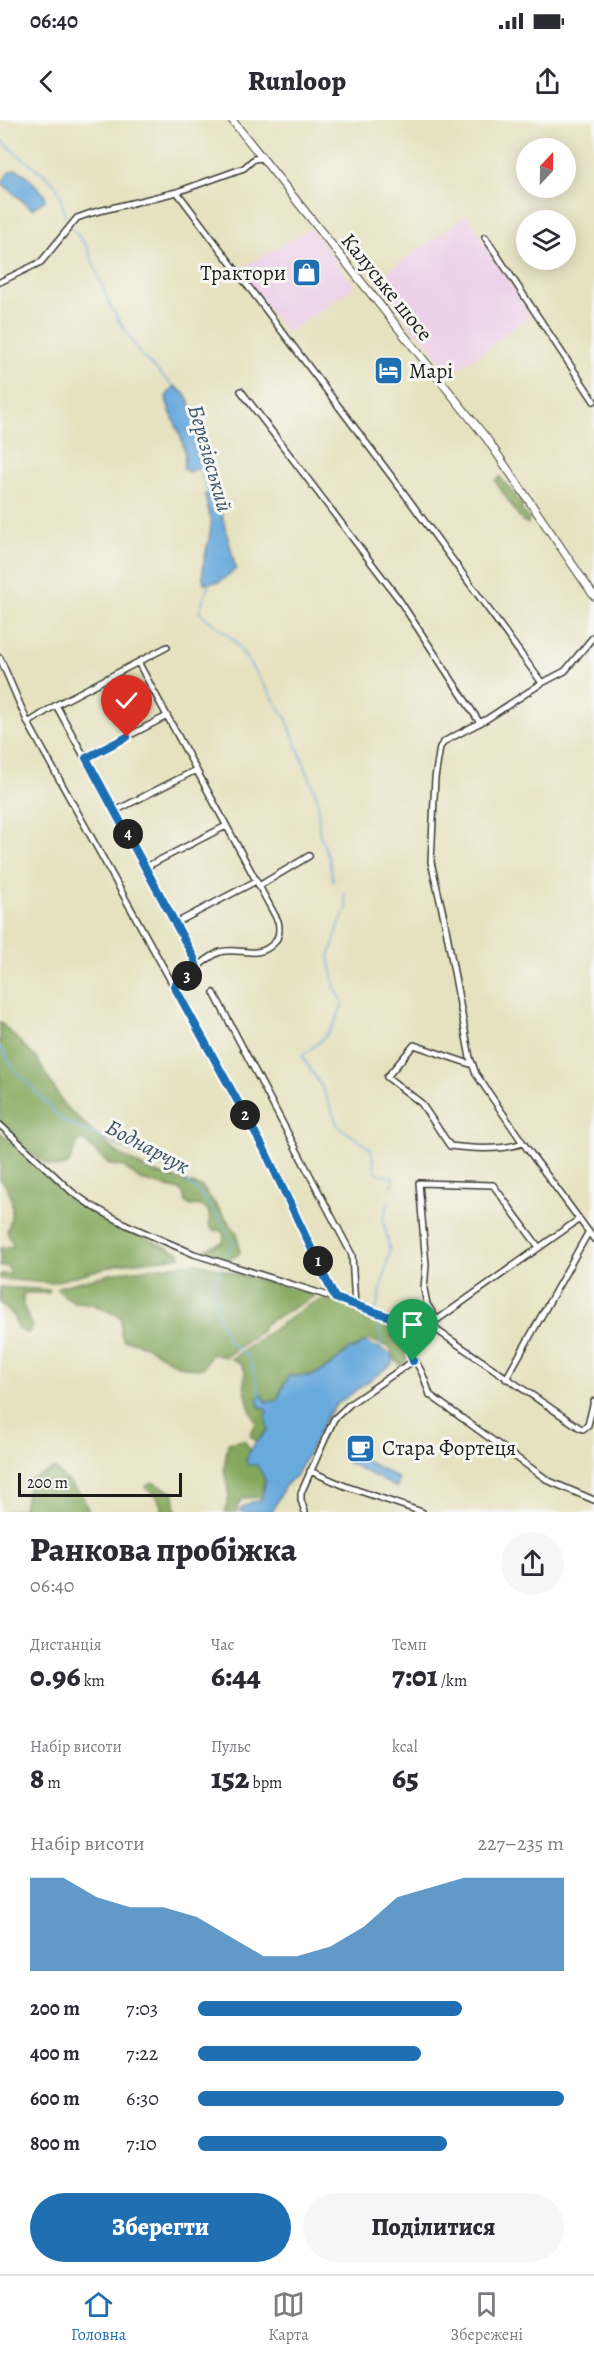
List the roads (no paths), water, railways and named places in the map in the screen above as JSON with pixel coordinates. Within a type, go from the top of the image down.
[{"type":"main road","name":"Калуське шосе","points":[[232,120],[487,439],[594,596]]},
{"type":"street","points":[[0,282],[41,262],[77,218],[177,192],[244,168],[254,159],[262,158]]},
{"type":"street","points":[[177,192],[401,489],[542,683]]},
{"type":"street","points":[[485,237],[594,401]]},
{"type":"street","points":[[241,391],[398,598],[480,723]]},
{"type":"street","points":[[594,636],[566,671],[542,683],[480,723],[445,741],[440,747],[435,778],[431,862],[476,1074],[578,1220],[594,1239]]},
{"type":"street","points":[[28,723],[56,705],[166,647]]},
{"type":"street","points":[[0,658],[28,723],[264,1149],[335,1298]]},
{"type":"street","points":[[138,662],[278,921],[279,936],[262,952],[251,954],[221,952],[204,960],[174,986]]},
{"type":"street","points":[[56,705],[146,867],[194,958],[197,968]]},
{"type":"street","points":[[86,758],[167,716]]},
{"type":"street","points":[[115,811],[196,770]]},
{"type":"street","points":[[146,867],[226,826]]},
{"type":"street","points":[[176,923],[309,856]]},
{"type":"street","points":[[214,993],[352,1256],[355,1306]]},
{"type":"street","points":[[473,1065],[414,1045],[387,1077],[421,1103],[450,1146],[472,1148],[514,1146],[523,1143]]},
{"type":"street","points":[[0,1125],[50,1173],[92,1206],[127,1225],[194,1254],[416,1326],[434,1321],[578,1220]]},
{"type":"street","points":[[538,1246],[493,1185],[419,1183],[426,1265],[424,1289],[427,1304],[438,1331],[580,1428],[583,1429],[588,1425],[594,1401]]},
{"type":"street","points":[[506,1379],[588,1233]]},
{"type":"street","points":[[416,1326],[408,1344],[413,1361],[423,1373],[423,1380],[430,1395],[549,1481],[594,1500]]},
{"type":"street","points":[[305,1512],[301,1493],[334,1419],[350,1404],[413,1361]]},
{"type":"street","points":[[310,1471],[345,1486],[422,1512]]},
{"type":"water","points":[[16,169],[26,175],[45,195],[45,200],[32,209],[2,183],[9,172]]},
{"type":"water","points":[[174,386],[188,399],[209,451],[208,465],[188,472],[183,468],[185,459],[182,441],[166,397]]},
{"type":"water","points":[[209,492],[218,499],[236,569],[219,582],[204,583],[203,568],[211,524],[205,495]]},
{"type":"water","points":[[365,1342],[391,1354],[392,1364],[337,1404],[327,1416],[298,1473],[284,1487],[272,1512],[240,1512],[241,1508],[252,1502],[260,1501],[266,1481],[257,1465],[248,1465],[246,1459],[256,1441],[268,1429],[267,1410],[258,1405],[258,1398],[261,1394],[267,1402],[277,1401],[288,1376],[312,1376],[332,1365],[350,1349],[355,1349]]},
{"type":"water","points":[[352,1453],[399,1479],[397,1488],[347,1462]]},
{"type":"waterway","name":"Березівський","points":[[0,138],[55,184],[69,224]]},
{"type":"waterway","name":"Березівський","points":[[72,228],[87,247],[111,308],[140,354],[173,386]]},
{"type":"waterway","name":"Березівський","points":[[197,468],[209,494]]},
{"type":"waterway","name":"Березівський","points":[[210,581],[199,612],[234,640],[286,718],[318,799],[319,832],[329,858],[333,881]]},
{"type":"waterway","name":"Березівський","points":[[344,894],[347,909],[340,922],[329,957],[335,988],[343,1002],[337,1019],[328,1033],[302,1056],[324,1091],[338,1126],[371,1149],[376,1173],[393,1177],[392,1187]]},
{"type":"waterway","name":"Боднарчук","points":[[0,1047],[13,1067],[62,1120],[175,1172],[199,1192],[222,1222],[233,1243],[225,1260]]},
{"type":"waterway","name":"Березівський","points":[[376,1310],[390,1250],[383,1219],[389,1201]]},
{"type":"waterway","name":"Боднарчук","points":[[223,1264],[216,1279],[216,1308],[227,1340],[250,1359],[261,1397]]},
{"type":"waterway","name":"Березівський","points":[[375,1314],[382,1339],[380,1348]]},
{"type":"place","name":"Трактори","points":[[307,273]]},
{"type":"place","name":"Марі","points":[[388,371]]},
{"type":"place","name":"Стара Фортеця","points":[[361,1448]]}]
